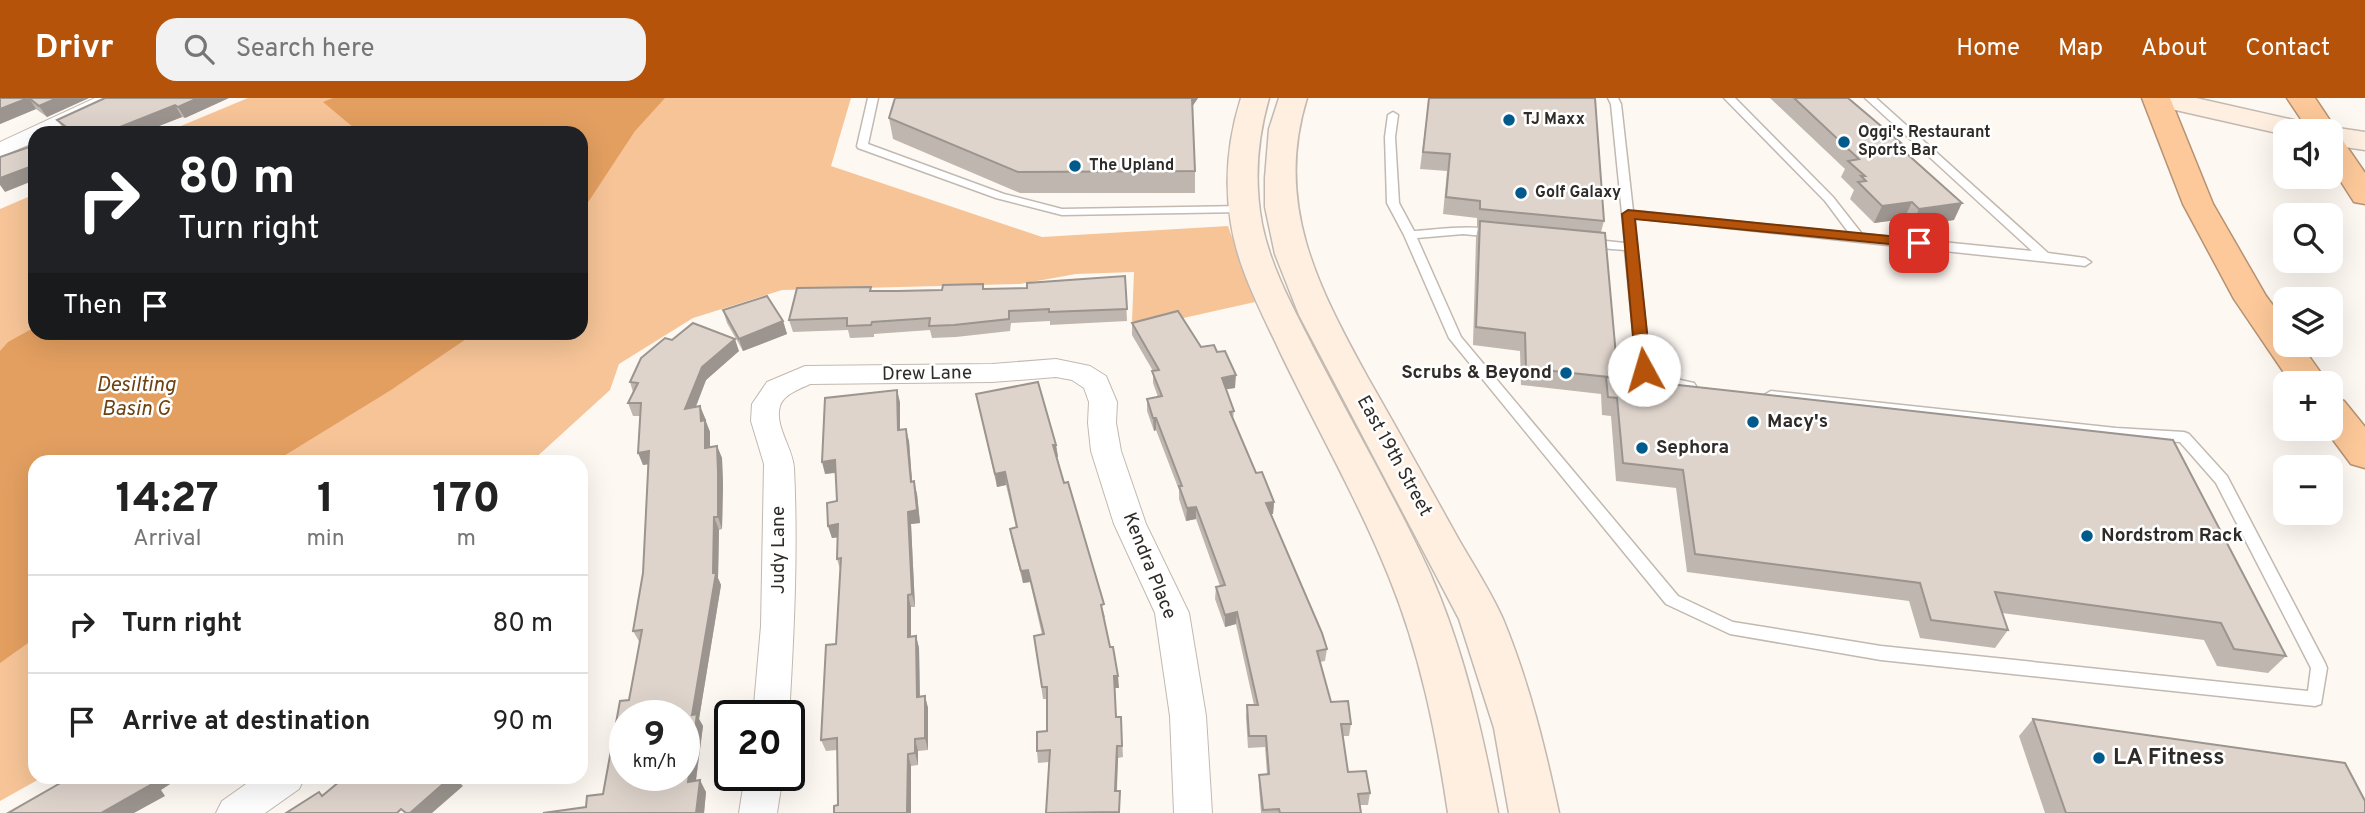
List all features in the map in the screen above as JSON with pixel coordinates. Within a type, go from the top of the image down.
[{"type":"highway","points":[[2157,98],[2198,204],[2252,299],[2303,371]]},
{"type":"highway","points":[[2301,98],[2315,119]]},
{"type":"highway","points":[[2343,162],[2360,187]]},
{"type":"highway","points":[[2343,426],[2365,454]]},
{"type":"main road","name":"East 19th Street","points":[[1255,98],[1244,130],[1241,166],[1244,209],[1256,261],[1282,320],[1423,608],[1457,716],[1472,813]]},
{"type":"main road","name":"East 19th Street","points":[[1293,98],[1283,129],[1280,178],[1281,206],[1291,254],[1316,315],[1481,619],[1517,727],[1534,813]]},
{"type":"main road","points":[[2157,98],[2273,124]]},
{"type":"main road","points":[[2343,138],[2365,141]]},
{"type":"street","points":[[52,126],[112,98]]},
{"type":"street","points":[[0,150],[28,137]]},
{"type":"street","name":"Drew Lane","points":[[777,389],[805,375],[979,374],[1056,368],[1080,372]]},
{"type":"street","name":"Kendra Place","points":[[1080,372],[1096,383],[1102,402],[1106,451],[1130,524],[1172,612],[1188,716],[1193,813]]},
{"type":"street","name":"Judy Lane","points":[[772,700],[778,626],[779,464],[765,421],[766,404],[777,389]]},
{"type":"street","points":[[235,813],[276,784]]},
{"type":"street","points":[[758,813],[761,791]]},
{"type":"lane","points":[[873,98],[862,146],[1000,196],[1062,212],[1244,209]]},
{"type":"lane","points":[[1729,98],[1829,199],[1858,237]]},
{"type":"lane","points":[[1870,98],[2044,256]]},
{"type":"lane","points":[[1617,100],[1621,170],[1644,370],[1658,380],[1706,388]]},
{"type":"lane","points":[[1393,115],[1390,137],[1393,203],[1455,338],[1672,600],[1730,628],[1881,653],[2315,699],[2319,668],[2222,480],[2184,438],[1755,394]]},
{"type":"lane","points":[[1628,214],[2085,262]]},
{"type":"lane","points":[[1410,235],[1463,231],[1514,236]]},
{"type":"lane","points":[[1578,242],[1631,247]]},
{"type":"shaded area","points":[[248,98],[851,98],[831,166],[1042,237],[1228,226],[1255,302],[1143,327],[1132,321],[1134,272],[1076,274],[1020,284],[782,290],[693,318],[619,364],[610,390],[539,455],[28,455],[28,784],[30,784],[0,801],[0,209],[28,197],[28,340],[588,340],[588,126],[181,126]]},
{"type":"water","points":[[333,98],[665,98],[635,131],[588,202],[588,126],[352,126],[323,102]]},
{"type":"water","name":"Desilting Basin G","points":[[28,331],[28,340],[465,340],[391,390],[285,455],[28,455],[28,643],[0,663],[0,351],[8,342]]},
{"type":"building","points":[[0,98],[28,98],[0,109]]},
{"type":"building","points":[[29,98],[57,98],[39,106]]},
{"type":"building","points":[[105,98],[198,98],[122,126],[65,126],[57,120]]},
{"type":"building","name":"The Upland","points":[[895,98],[1192,98],[1195,171],[1018,172],[889,118]]},
{"type":"building","points":[[1429,98],[1595,98],[1604,221],[1480,209],[1480,201],[1446,197],[1450,154],[1423,152]]},
{"type":"building","points":[[1794,98],[1848,98],[1901,143],[1896,144],[1962,203],[1919,209],[1912,202],[1882,206],[1858,182],[1866,181],[1861,176],[1865,176],[1848,161],[1859,159]]},
{"type":"building","points":[[28,147],[28,168],[0,178],[0,157]]},
{"type":"building","points":[[1480,221],[1605,233],[1618,378],[1526,368],[1525,333],[1476,327]]},
{"type":"building","points":[[1125,276],[1127,309],[1009,311],[1009,319],[929,326],[930,318],[847,326],[847,318],[789,320],[797,288],[871,287],[870,291],[897,291],[942,290],[943,285],[983,284],[983,289],[1027,288],[1027,283]]},
{"type":"building","points":[[767,296],[783,321],[739,339],[723,310]]},
{"type":"building","points":[[1178,311],[1201,347],[1214,345],[1217,352],[1225,351],[1236,375],[1222,378],[1234,411],[1230,412],[1256,473],[1262,472],[1274,502],[1266,503],[1322,633],[1327,649],[1317,651],[1331,702],[1348,701],[1351,724],[1341,724],[1348,772],[1366,771],[1370,793],[1358,794],[1361,813],[1280,813],[1279,809],[1263,810],[1259,775],[1269,774],[1266,736],[1249,736],[1247,705],[1258,705],[1237,612],[1225,615],[1216,587],[1225,585],[1196,507],[1187,508],[1179,486],[1182,486],[1156,418],[1153,418],[1147,399],[1162,396],[1152,371],[1159,370],[1132,323]]},
{"type":"building","points":[[693,323],[735,339],[702,367],[685,409],[700,406],[701,421],[705,420],[705,448],[717,446],[718,517],[714,517],[713,573],[716,573],[695,700],[629,700],[642,630],[633,631],[643,573],[649,451],[638,453],[641,403],[628,403],[638,383],[630,382],[641,358],[665,338],[672,340]]},
{"type":"building","points":[[1606,377],[2173,440],[2286,656],[2234,649],[2221,623],[1995,592],[2008,630],[1931,620],[1920,583],[1695,554],[1683,470],[1623,463],[1617,398],[1608,397]]},
{"type":"building","points":[[1038,382],[1064,483],[1068,482],[1104,604],[1101,605],[1110,647],[1113,647],[1118,676],[1114,676],[1116,717],[1121,717],[1122,746],[1117,746],[1115,791],[1120,791],[1119,812],[1046,813],[1050,750],[1037,751],[1037,732],[1047,731],[1047,687],[1042,687],[1034,636],[1044,634],[1028,570],[1021,571],[1010,529],[1017,527],[1005,472],[995,474],[976,394]]},
{"type":"building","points":[[897,390],[898,430],[906,429],[911,482],[914,481],[917,510],[908,512],[912,594],[908,595],[908,637],[916,636],[917,697],[925,696],[925,738],[915,739],[915,753],[908,754],[907,813],[834,813],[834,806],[838,805],[837,738],[821,740],[826,645],[836,644],[841,558],[837,559],[838,524],[828,526],[827,503],[837,501],[835,460],[822,462],[825,398]]},
{"type":"building","name":"LA Fitness","points":[[2033,719],[2345,763],[2365,801],[2365,813],[2066,813]]},
{"type":"building","points":[[609,761],[609,791],[699,791],[696,813],[543,813],[586,807],[587,796],[603,794]]},
{"type":"building","points":[[59,784],[152,784],[101,813],[8,813]]},
{"type":"building","points":[[337,784],[443,784],[410,813],[401,809],[397,813],[286,813],[319,792],[322,796]]},
{"type":"place","name":"TJ Maxx","points":[[1509,120]]},
{"type":"place","name":"Oggi's Restaurant Sports Bar","points":[[1844,142]]},
{"type":"place","name":"The Upland","points":[[1075,166]]},
{"type":"place","name":"Golf Galaxy","points":[[1521,193]]},
{"type":"place","name":"Scrubs & Beyond","points":[[1566,373]]},
{"type":"place","name":"Macy's","points":[[1753,422]]},
{"type":"place","name":"Sephora","points":[[1642,448]]},
{"type":"place","name":"Nordstrom Rack","points":[[2087,536]]},
{"type":"place","name":"LA Fitness","points":[[2099,758]]},
{"type":"route","points":[[1644,370],[1628,214],[1919,243]]}]
